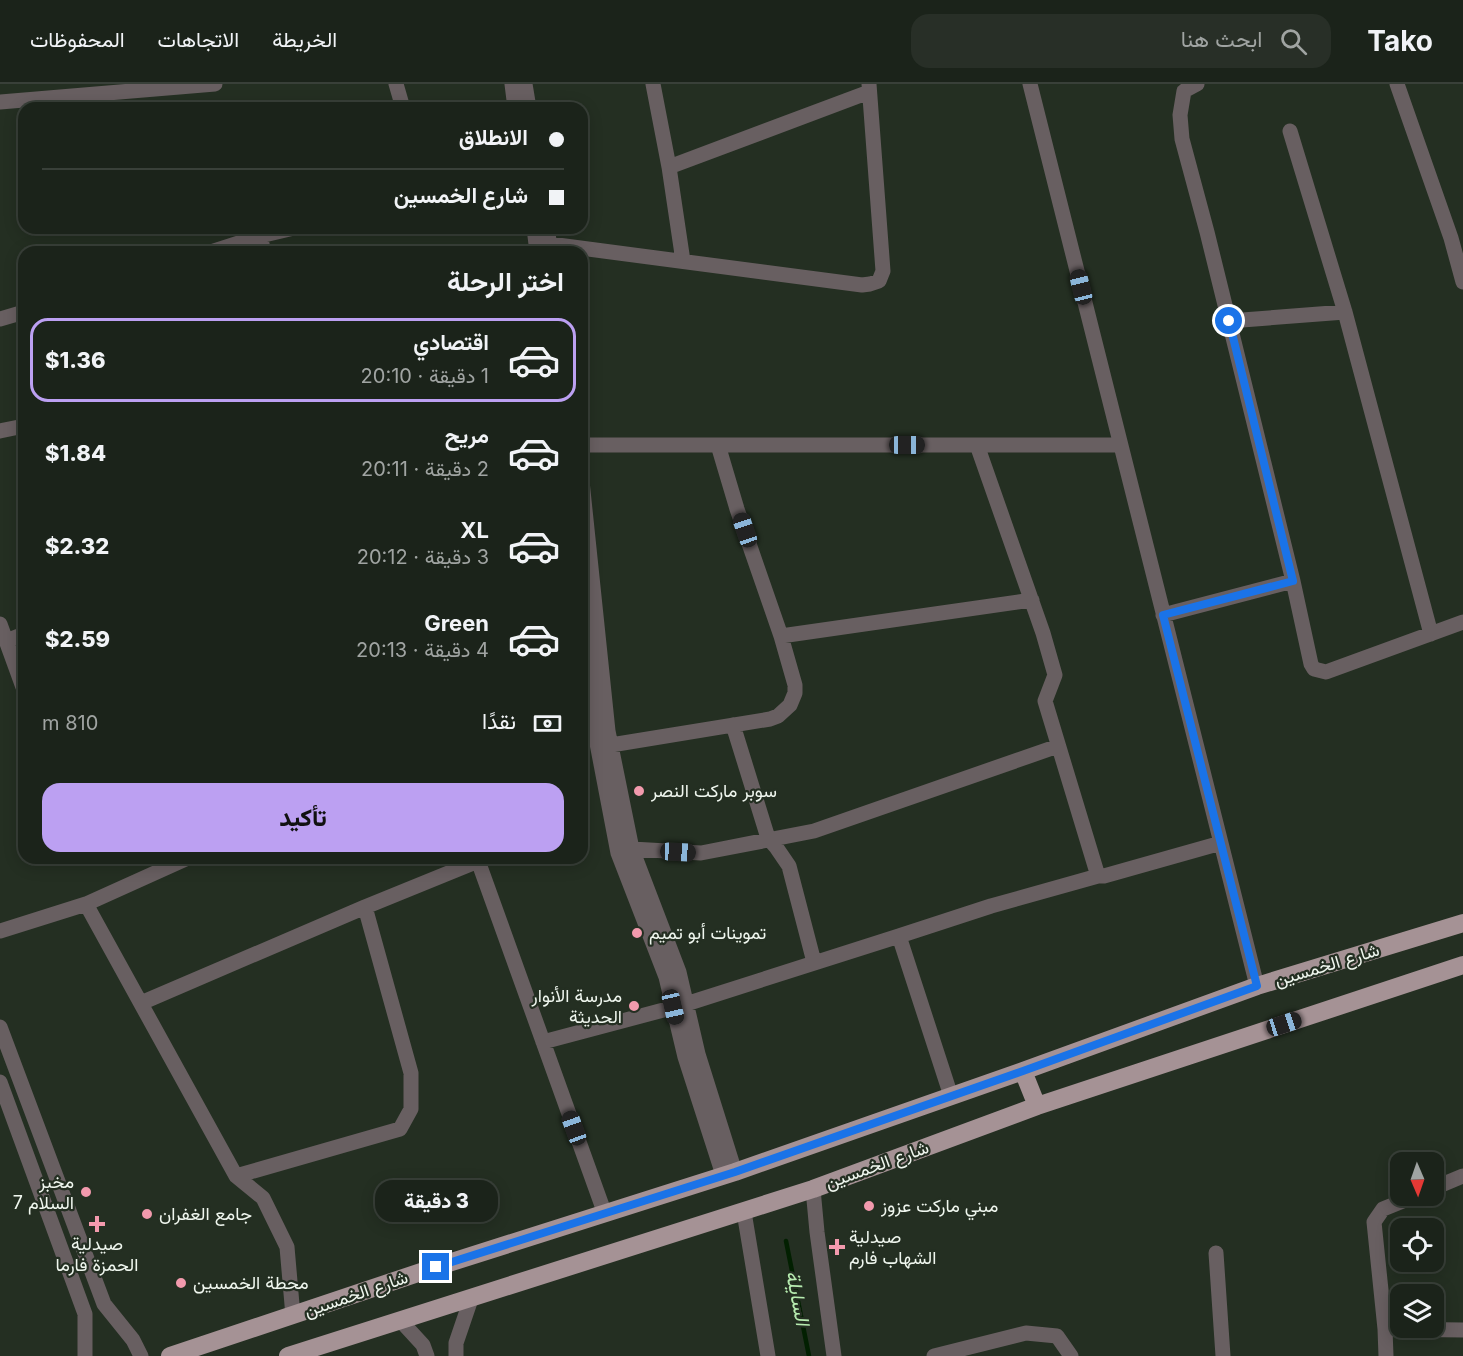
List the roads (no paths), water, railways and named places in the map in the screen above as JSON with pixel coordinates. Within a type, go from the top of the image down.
[{"type":"main road","name":"شارع الخمسين","points":[[170,1356],[436,1267],[729,1173],[1023,1071],[1257,986],[1463,923]]},
{"type":"main road","name":"شارع الخمسين","points":[[288,1356],[744,1212],[813,1189],[1037,1106],[1463,965]]},
{"type":"main road","points":[[1023,1071],[1037,1106]]},
{"type":"street","points":[[0,102],[214,84]]},
{"type":"street","points":[[396,84],[401,102]]},
{"type":"street","points":[[512,84],[515,102]]},
{"type":"street","points":[[525,84],[528,102]]},
{"type":"street","points":[[653,84],[669,167],[683,261]]},
{"type":"street","points":[[1030,84],[1257,986]]},
{"type":"street","points":[[1197,84],[1184,91],[1180,115],[1182,139],[1293,581],[1311,664],[1314,669],[1326,672],[1463,622]]},
{"type":"street","points":[[1397,84],[1457,237],[1463,282]]},
{"type":"street","points":[[588,253],[683,261],[862,285],[879,281],[883,272],[869,88],[669,167]]},
{"type":"street","points":[[1290,131],[1345,312],[1431,634]]},
{"type":"street","points":[[229,246],[268,234]]},
{"type":"street","points":[[260,236],[262,246]]},
{"type":"street","points":[[1229,321],[1345,312]]},
{"type":"street","points":[[0,319],[18,314]]},
{"type":"street","points":[[0,431],[18,427]]},
{"type":"street","points":[[588,445],[1120,445]]},
{"type":"street","points":[[611,745],[778,716],[793,699],[795,685],[781,636],[737,509],[718,445]]},
{"type":"street","points":[[977,445],[1032,600],[1055,675],[1045,700],[1098,876]]},
{"type":"street","points":[[588,536],[611,745],[632,849],[679,972],[680,1005]]},
{"type":"street","points":[[1163,615],[1293,581]]},
{"type":"street","points":[[781,636],[1032,600]]},
{"type":"street","points":[[0,624],[18,674]]},
{"type":"street","points":[[6,641],[18,636]]},
{"type":"street","points":[[588,670],[595,733],[618,853],[698,1054],[729,1173]]},
{"type":"street","points":[[733,725],[768,838],[789,866],[814,962]]},
{"type":"street","points":[[632,849],[701,853],[768,838],[814,831],[1058,746]]},
{"type":"street","points":[[543,1042],[680,1005],[991,906],[1221,843]]},
{"type":"street","points":[[0,931],[86,904],[175,864]]},
{"type":"street","points":[[141,1003],[465,864]]},
{"type":"street","points":[[479,864],[605,1214]]},
{"type":"street","points":[[86,904],[236,1176],[263,1198],[287,1248],[293,1316]]},
{"type":"street","points":[[236,1176],[400,1129],[411,1110],[411,1073],[365,907]]},
{"type":"street","points":[[899,936],[951,1096]]},
{"type":"street","points":[[0,1027],[104,1304],[134,1340],[141,1356]]},
{"type":"street","points":[[0,1082],[85,1314],[85,1356]]},
{"type":"street","points":[[1444,1184],[1463,1176]]},
{"type":"street","points":[[813,1189],[816,1232],[834,1356]]},
{"type":"street","points":[[1386,1356],[1374,1222],[1383,1209],[1390,1206]]},
{"type":"street","points":[[744,1212],[768,1356]]},
{"type":"street","points":[[1216,1253],[1223,1356]]},
{"type":"street","points":[[456,1356],[456,1343],[471,1299]]},
{"type":"street","points":[[400,1320],[423,1345],[427,1356]]},
{"type":"street","points":[[1385,1329],[1463,1330]]},
{"type":"street","points":[[934,1356],[1026,1333],[1057,1336],[1071,1356]]},
{"type":"waterway","name":"السايلة","points":[[786,1241],[809,1356]]},
{"type":"place","name":"سوبر ماركت النصر","points":[[639,791]]},
{"type":"place","name":"تموينات أبو تميم","points":[[637,933]]},
{"type":"place","name":"مدرسة الأنوار الحديثة","points":[[634,1006]]},
{"type":"place","name":"مخبز السلام 7","points":[[86,1192]]},
{"type":"place","name":"مبني ماركت عزوز","points":[[869,1206]]},
{"type":"place","name":"جامع الغفران","points":[[147,1214]]},
{"type":"place","name":"صيدلية الحمزة فارما","points":[[97,1224]]},
{"type":"place","name":"صيدلية الشهاب فارم","points":[[837,1247]]},
{"type":"place","name":"محطة الخمسين","points":[[181,1283]]}]
